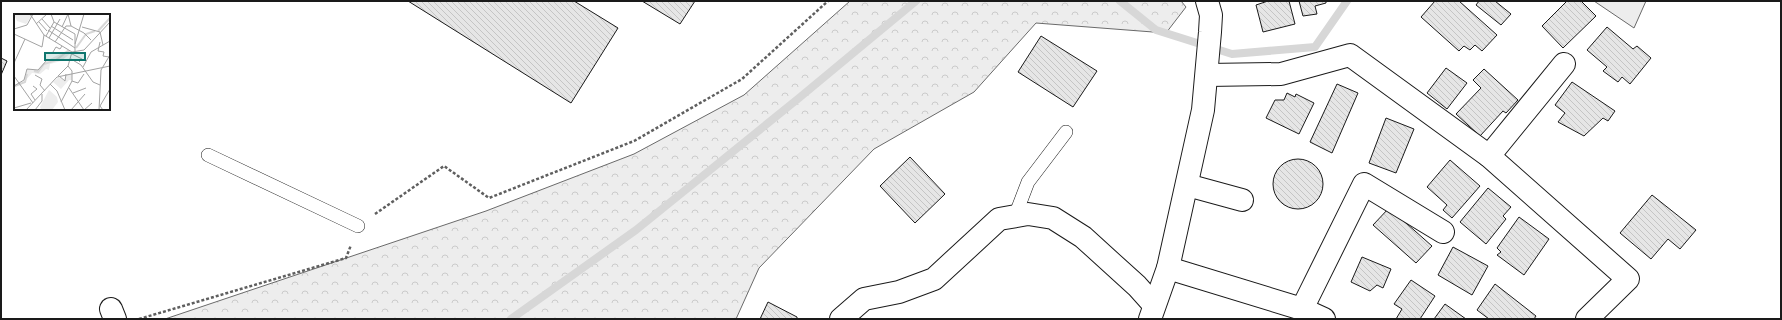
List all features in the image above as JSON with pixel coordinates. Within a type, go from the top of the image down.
[{"type":"street","points":[[1152,312],[1168,268],[1203,110],[1211,15],[1207,1]]},
{"type":"street","points":[[1207,75],[1281,74],[1350,55],[1489,156],[1628,279],[1587,319]]},
{"type":"street","points":[[1489,156],[1564,64]]},
{"type":"street","points":[[1302,309],[1364,184],[1443,232]]},
{"type":"street","points":[[1187,185],[1242,200]]},
{"type":"street","points":[[840,319],[864,299],[899,292],[934,279],[999,219],[1028,214],[1053,218],[1083,237],[1137,286],[1152,312]]},
{"type":"street","points":[[1168,268],[1302,309],[1324,319]]},
{"type":"lane","points":[[1015,216],[1028,182],[1066,132]]},
{"type":"lane","points":[[208,155],[358,226]]},
{"type":"path","points":[[139,319],[346,258],[358,226],[444,166],[489,198],[634,141],[742,79],[828,1]]},
{"type":"shaded area","points":[[1594,1],[1646,1],[1634,28]]},
{"type":"green space","points":[[850,1],[1181,1],[1186,7],[1166,33],[1036,23],[974,92],[874,149],[759,268],[736,319],[165,319],[486,211],[634,154],[744,95]]},
{"type":"building","points":[[408,1],[574,1],[618,28],[571,103]]},
{"type":"building","points":[[642,1],[695,1],[680,24]]},
{"type":"building","points":[[1268,1],[1289,1],[1295,24],[1263,32],[1256,5]]},
{"type":"building","points":[[1299,1],[1326,1],[1326,3],[1315,6],[1317,14],[1303,16]]},
{"type":"building","points":[[1435,1],[1459,1],[1497,35],[1482,51],[1475,45],[1470,50],[1464,46],[1459,51],[1421,17]]},
{"type":"building","points":[[1479,1],[1495,1],[1511,14],[1501,25],[1476,5]]},
{"type":"building","points":[[1567,1],[1581,1],[1596,16],[1563,48],[1542,26]]},
{"type":"building","points":[[1607,27],[1633,49],[1637,46],[1651,58],[1630,84],[1622,77],[1618,82],[1603,71],[1607,67],[1587,50]]},
{"type":"building","points":[[1041,36],[1097,71],[1073,107],[1018,72]]},
{"type":"building","points":[[1,58],[7,61],[1,75]]},
{"type":"building","points":[[1446,68],[1467,83],[1447,109],[1427,93]]},
{"type":"building","points":[[1484,69],[1518,100],[1506,113],[1503,111],[1480,136],[1456,114],[1481,88],[1473,80]]},
{"type":"building","points":[[1572,82],[1615,111],[1608,121],[1603,118],[1584,136],[1558,122],[1565,113],[1555,105]]},
{"type":"building","points":[[1337,84],[1358,93],[1332,153],[1310,142]]},
{"type":"building","points":[[1287,93],[1295,97],[1296,94],[1314,103],[1299,134],[1266,118],[1275,100],[1284,100]]},
{"type":"building","points":[[1386,118],[1414,129],[1396,173],[1369,163]]},
{"type":"building","points":[[910,157],[945,194],[915,223],[880,186]]},
{"type":"building","points":[[1303,159],[1308,160],[1316,166],[1322,174],[1322,194],[1316,202],[1308,208],[1293,209],[1288,208],[1280,202],[1274,194],[1273,179],[1274,174],[1280,166],[1288,160]]},
{"type":"building","points":[[1450,160],[1480,186],[1452,218],[1443,210],[1447,205],[1427,187]]},
{"type":"building","points":[[1488,188],[1511,207],[1503,216],[1506,219],[1486,244],[1460,222]]},
{"type":"building","points":[[1652,195],[1696,230],[1680,249],[1668,239],[1651,259],[1620,233]]},
{"type":"building","points":[[1389,208],[1432,246],[1416,263],[1373,225]]},
{"type":"building","points":[[1519,217],[1549,239],[1524,275],[1497,255],[1501,252],[1497,248]]},
{"type":"building","points":[[1453,247],[1488,266],[1472,295],[1438,275]]},
{"type":"building","points":[[1362,257],[1391,269],[1383,288],[1377,285],[1370,291],[1351,282]]},
{"type":"building","points":[[1411,280],[1435,296],[1420,319],[1396,319],[1402,309],[1394,304]]},
{"type":"building","points":[[1495,284],[1536,316],[1534,319],[1489,319],[1477,310]]},
{"type":"building","points":[[768,302],[797,317],[797,319],[760,319]]},
{"type":"building","points":[[1445,304],[1466,319],[1434,319]]},
{"type":"waterway","points":[[511,319],[636,230],[916,1]]},
{"type":"waterway","points":[[1120,1],[1156,30],[1232,54],[1315,47],[1347,1]]}]
